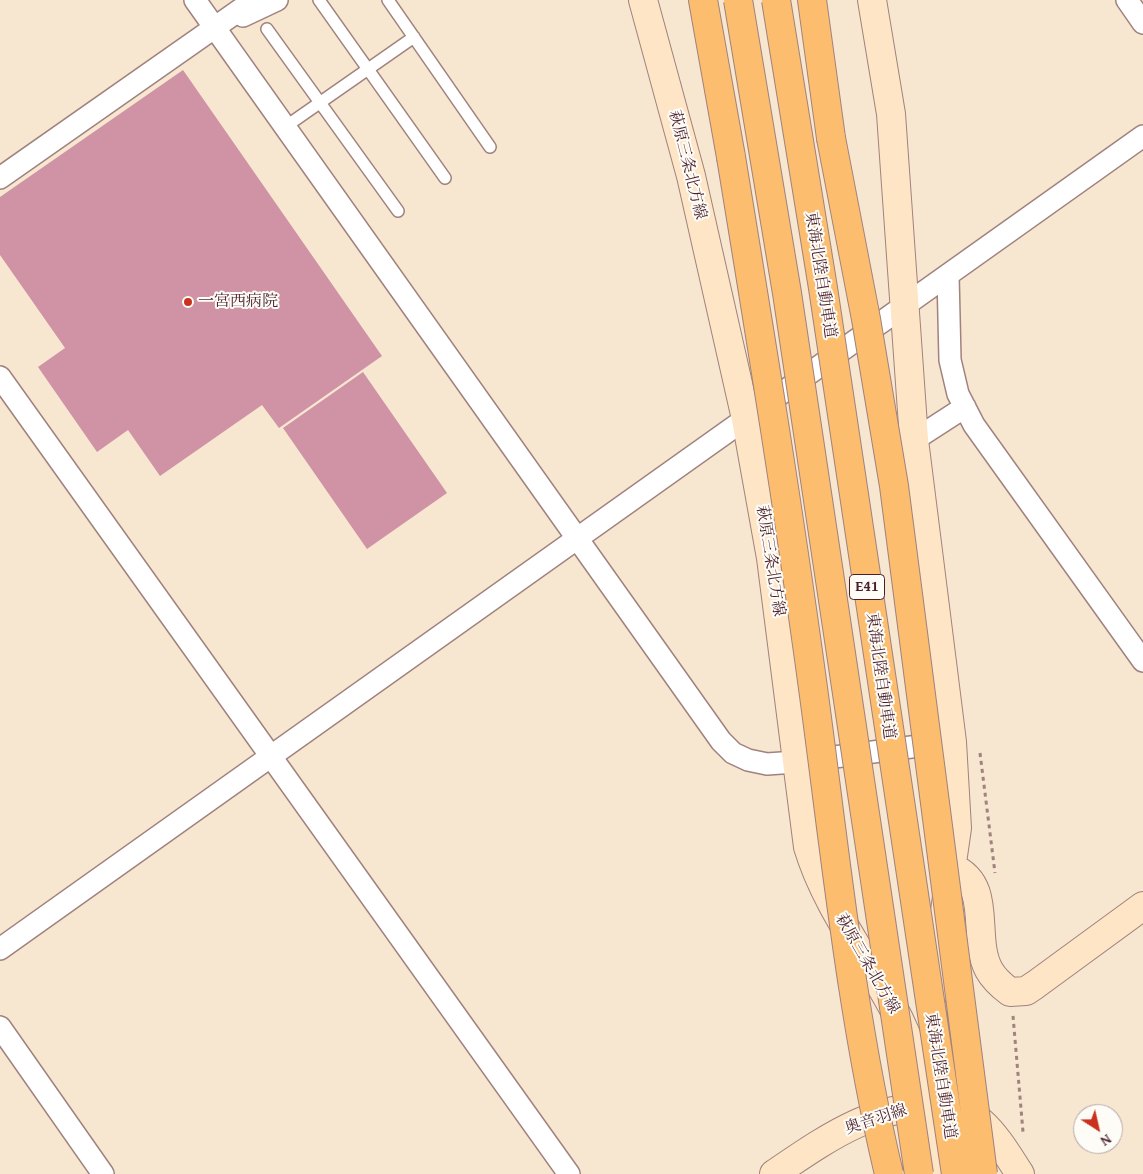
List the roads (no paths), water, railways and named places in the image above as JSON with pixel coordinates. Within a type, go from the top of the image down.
[{"type":"highway","points":[[703,0],[732,156],[792,527],[841,904],[868,1066],[889,1174]]},
{"type":"highway","name":"E41","points":[[738,0],[795,342],[919,1174]]},
{"type":"highway","name":"東海北陸自動車道","points":[[776,0],[826,308],[956,1174]]},
{"type":"highway","points":[[812,0],[831,138],[866,319],[894,486],[983,1174]]},
{"type":"main road","name":"萩原三条北方線","points":[[643,0],[691,176],[746,419],[771,558],[808,847],[817,876],[899,1019],[917,1065],[927,1106],[939,1174]]},
{"type":"main road","name":"萩原三条北方線","points":[[872,0],[891,114],[900,217],[904,306],[914,440],[952,742],[957,828],[953,868],[940,934],[927,1039],[927,1106]]},
{"type":"main road","points":[[953,868],[964,873],[976,890],[982,944],[988,968],[997,982],[1010,992],[1026,991],[1035,986],[1143,906]]},
{"type":"main road","name":"奥音羽線","points":[[774,1174],[828,1137],[861,1122],[897,1111],[927,1106],[960,1111],[980,1122],[1020,1174]]},
{"type":"street","points":[[194,0],[578,536],[721,740],[733,753],[748,760],[767,764],[952,742]]},
{"type":"street","points":[[215,29],[246,0]]},
{"type":"street","points":[[0,178],[254,0]]},
{"type":"street","points":[[215,29],[277,0]]},
{"type":"street","points":[[1127,0],[1143,23]]},
{"type":"street","points":[[0,949],[578,536],[746,419],[1143,136]]},
{"type":"street","points":[[948,275],[950,360],[958,394],[974,425],[1143,661]]},
{"type":"street","points":[[0,377],[569,1174]]},
{"type":"street","points":[[914,440],[965,407]]},
{"type":"street","points":[[0,1027],[103,1174]]},
{"type":"lane","points":[[319,0],[445,178]]},
{"type":"lane","points":[[388,0],[490,147]]},
{"type":"lane","points":[[267,29],[398,211]]},
{"type":"lane","points":[[285,127],[414,37]]},
{"type":"place","name":"一宮西病院","points":[[188,302]]}]
